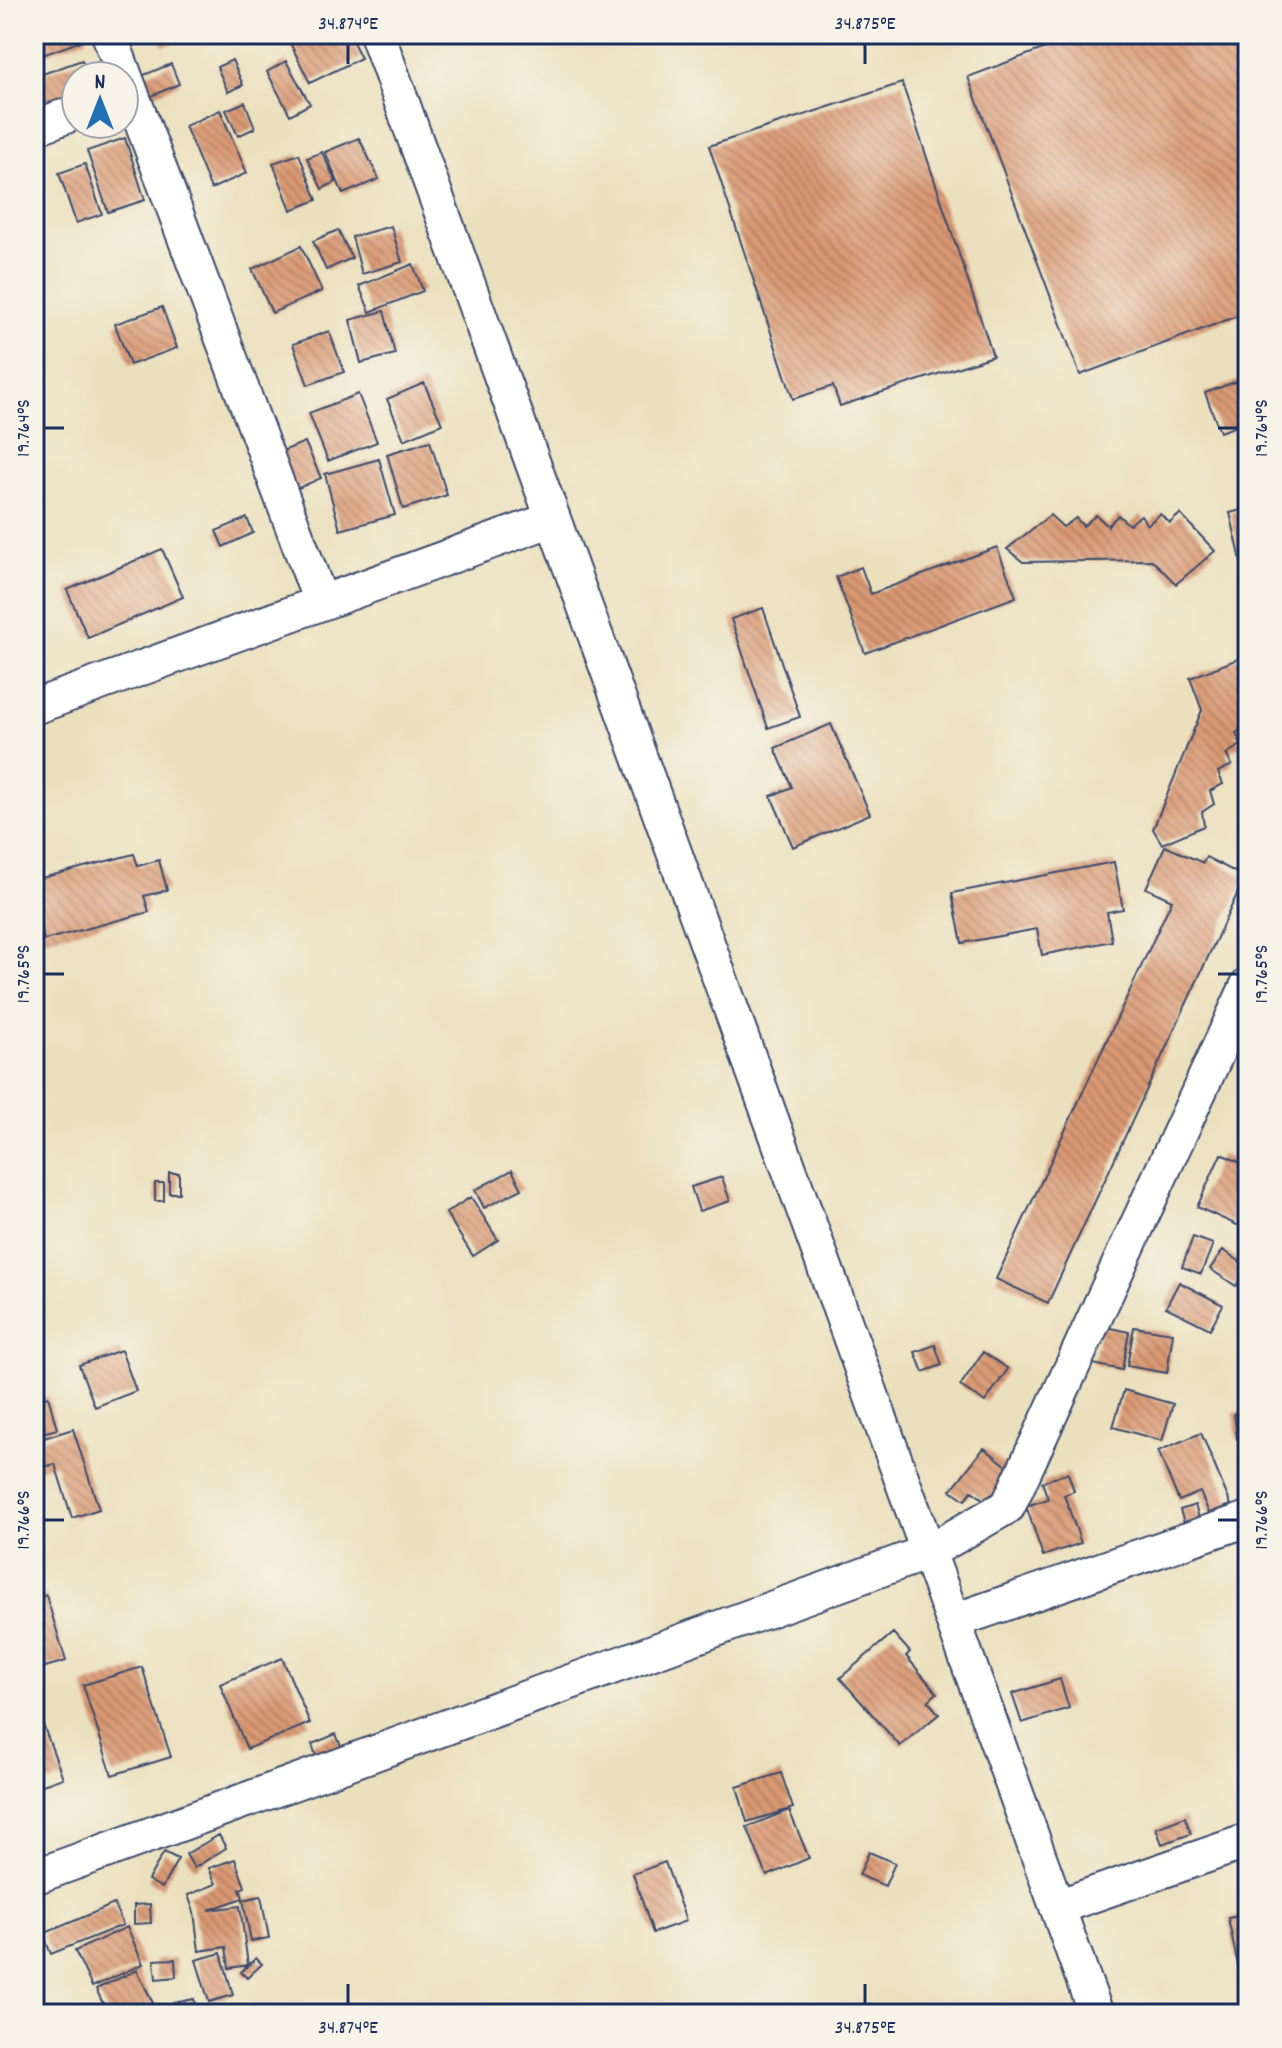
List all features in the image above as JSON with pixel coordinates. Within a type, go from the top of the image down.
[{"type":"street","points":[[109,34],[117,60]]},
{"type":"street","points":[[377,34],[1096,2014]]},
{"type":"street","points":[[34,128],[60,118]]},
{"type":"street","points":[[140,128],[321,602]]},
{"type":"street","points":[[34,707],[553,519]]},
{"type":"street","points":[[34,1877],[928,1552],[1008,1506],[1248,985]]},
{"type":"street","points":[[954,1621],[1248,1519]]},
{"type":"street","points":[[1057,1907],[1248,1841]]},
{"type":"building","points":[[34,34],[85,34],[87,39],[37,57]]},
{"type":"building","points":[[159,34],[200,34],[200,35],[163,46]]},
{"type":"building","points":[[242,34],[280,34],[281,39],[244,45]]},
{"type":"building","points":[[293,34],[349,34],[361,58],[310,83],[287,37]]},
{"type":"building","points":[[1083,34],[1248,34],[1248,312],[1080,375],[968,77]]},
{"type":"building","points":[[232,60],[243,85],[228,92],[217,67]]},
{"type":"building","points":[[286,61],[310,104],[290,115],[267,72]]},
{"type":"building","points":[[171,64],[179,84],[143,100],[140,77]]},
{"type":"building","points":[[60,68],[60,111],[34,120],[34,77]]},
{"type":"building","points":[[902,83],[993,356],[840,406],[833,386],[793,399],[709,146]]},
{"type":"building","points":[[245,102],[255,128],[238,136],[226,110]]},
{"type":"building","points":[[220,110],[247,173],[211,189],[185,126]]},
{"type":"building","points":[[359,138],[379,179],[343,194],[325,152]]},
{"type":"building","points":[[126,140],[145,200],[108,212],[87,151]]},
{"type":"building","points":[[322,152],[336,182],[322,189],[307,158]]},
{"type":"building","points":[[299,154],[317,200],[291,210],[273,163]]},
{"type":"building","points":[[85,164],[102,214],[76,223],[59,173]]},
{"type":"building","points":[[391,226],[402,262],[362,274],[352,237]]},
{"type":"building","points":[[338,230],[352,258],[326,270],[313,241]]},
{"type":"building","points":[[301,246],[322,291],[272,313],[252,269]]},
{"type":"building","points":[[413,264],[423,291],[370,312],[359,286]]},
{"type":"building","points":[[162,307],[177,348],[130,365],[115,324]]},
{"type":"building","points":[[384,311],[395,354],[361,363],[350,320]]},
{"type":"building","points":[[329,331],[344,372],[308,385],[293,344]]},
{"type":"building","points":[[1248,377],[1248,422],[1220,432],[1205,393]]},
{"type":"building","points":[[424,383],[442,424],[404,440],[387,399]]},
{"type":"building","points":[[358,394],[377,442],[328,461],[309,413]]},
{"type":"building","points":[[430,441],[447,495],[403,509],[387,454]]},
{"type":"building","points":[[305,442],[321,478],[292,491],[275,454]]},
{"type":"building","points":[[379,459],[395,515],[340,530],[325,474]]},
{"type":"building","points":[[1248,508],[1248,586],[1247,586],[1230,513]]},
{"type":"building","points":[[1160,514],[1170,523],[1180,514],[1215,551],[1176,584],[1152,560],[1023,562],[1007,549],[1050,515],[1063,527],[1076,518],[1083,526],[1096,515],[1108,526],[1118,515],[1129,525],[1141,515],[1147,525]]},
{"type":"building","points":[[247,518],[253,533],[223,547],[216,531]]},
{"type":"building","points":[[997,547],[1016,597],[865,653],[836,577],[861,567],[871,594]]},
{"type":"building","points":[[162,549],[183,597],[88,638],[67,590]]},
{"type":"building","points":[[763,608],[800,717],[768,728],[731,619]]},
{"type":"building","points":[[1240,658],[1248,678],[1248,711],[1243,714],[1248,726],[1236,733],[1241,745],[1226,754],[1232,765],[1218,772],[1223,784],[1210,791],[1214,804],[1202,812],[1204,826],[1162,844],[1153,829],[1202,710],[1190,678]]},
{"type":"building","points":[[831,724],[870,814],[793,847],[771,796],[792,787],[775,748]]},
{"type":"building","points":[[1165,846],[1203,863],[1206,857],[1245,877],[1048,1303],[996,1279],[1172,900],[1146,888]]},
{"type":"building","points":[[134,854],[138,866],[159,860],[167,890],[144,896],[149,912],[44,940],[34,903],[34,880]]},
{"type":"building","points":[[1114,862],[1123,909],[1107,912],[1112,941],[1042,955],[1037,929],[962,943],[952,893]]},
{"type":"building","points":[[1221,1154],[1248,1166],[1248,1230],[1197,1207]]},
{"type":"building","points":[[512,1170],[522,1189],[484,1208],[475,1190]]},
{"type":"building","points":[[169,1173],[179,1173],[179,1193],[169,1193]]},
{"type":"building","points":[[722,1177],[730,1201],[699,1211],[691,1187]]},
{"type":"building","points":[[155,1183],[164,1183],[164,1201],[155,1201]]},
{"type":"building","points":[[471,1197],[498,1240],[473,1256],[446,1213]]},
{"type":"building","points":[[1193,1237],[1213,1244],[1201,1274],[1182,1267]]},
{"type":"building","points":[[1223,1250],[1248,1267],[1236,1286],[1210,1269]]},
{"type":"building","points":[[1179,1282],[1223,1305],[1210,1329],[1166,1307]]},
{"type":"building","points":[[1101,1326],[1129,1332],[1122,1370],[1093,1364]]},
{"type":"building","points":[[1134,1327],[1173,1333],[1167,1373],[1127,1366]]},
{"type":"building","points":[[935,1345],[942,1365],[923,1372],[915,1352]]},
{"type":"building","points":[[121,1350],[136,1391],[95,1407],[79,1365]]},
{"type":"building","points":[[983,1352],[1008,1369],[985,1402],[960,1386]]},
{"type":"building","points":[[1124,1390],[1173,1404],[1162,1441],[1113,1427]]},
{"type":"building","points":[[48,1396],[57,1429],[34,1435],[34,1400]]},
{"type":"building","points":[[1248,1411],[1248,1437],[1237,1439],[1234,1413]]},
{"type":"building","points":[[73,1429],[99,1509],[72,1518],[55,1464],[34,1470],[34,1441]]},
{"type":"building","points":[[1201,1433],[1231,1505],[1209,1513],[1200,1492],[1179,1501],[1158,1451]]},
{"type":"building","points":[[984,1448],[1016,1473],[991,1505],[972,1491],[965,1500],[951,1490]]},
{"type":"building","points":[[1068,1473],[1074,1491],[1064,1495],[1081,1543],[1043,1556],[1026,1506],[1048,1499],[1042,1482]]},
{"type":"building","points":[[1195,1505],[1200,1521],[1185,1526],[1180,1510]]},
{"type":"building","points":[[46,1595],[66,1661],[38,1669],[34,1657],[34,1599]]},
{"type":"building","points":[[893,1633],[910,1652],[906,1656],[937,1693],[928,1701],[939,1714],[900,1746],[840,1678]]},
{"type":"building","points":[[282,1658],[310,1723],[247,1749],[220,1684]]},
{"type":"building","points":[[142,1667],[171,1757],[112,1775],[83,1685]]},
{"type":"building","points":[[1060,1679],[1069,1708],[1022,1723],[1012,1694]]},
{"type":"building","points":[[34,1707],[63,1778],[34,1788]]},
{"type":"building","points":[[336,1734],[342,1749],[317,1759],[312,1744]]},
{"type":"building","points":[[781,1773],[793,1808],[747,1822],[737,1787]]},
{"type":"building","points":[[789,1810],[809,1858],[767,1876],[747,1827]]},
{"type":"building","points":[[1185,1817],[1191,1834],[1162,1844],[1156,1828]]},
{"type":"building","points":[[219,1835],[226,1848],[194,1868],[186,1854]]},
{"type":"building","points":[[164,1852],[178,1859],[162,1888],[148,1880]]},
{"type":"building","points":[[869,1852],[895,1863],[885,1886],[859,1875]]},
{"type":"building","points":[[235,1859],[245,1887],[240,1889],[243,1898],[209,1910],[240,1906],[248,1965],[229,1968],[226,1947],[199,1951],[194,1912],[188,1895],[216,1884],[209,1868]]},
{"type":"building","points":[[665,1862],[686,1921],[653,1933],[633,1874]]},
{"type":"building","points":[[261,1896],[269,1938],[251,1941],[243,1900]]},
{"type":"building","points":[[114,1904],[123,1925],[51,1954],[43,1934]]},
{"type":"building","points":[[150,1904],[151,1923],[134,1924],[134,1905]]},
{"type":"building","points":[[1248,1914],[1248,1963],[1238,1965],[1228,1918]]},
{"type":"building","points":[[127,1927],[143,1964],[92,1987],[75,1951]]},
{"type":"building","points":[[221,1953],[233,1995],[209,2002],[196,1960]]},
{"type":"building","points":[[256,1958],[262,1964],[247,1978],[241,1972]]},
{"type":"building","points":[[175,1959],[176,1977],[156,1979],[154,1960]]},
{"type":"building","points":[[137,1970],[153,2003],[129,2014],[108,2014],[96,1989]]},
{"type":"building","points":[[194,1999],[197,2014],[175,2014],[173,2003]]}]
